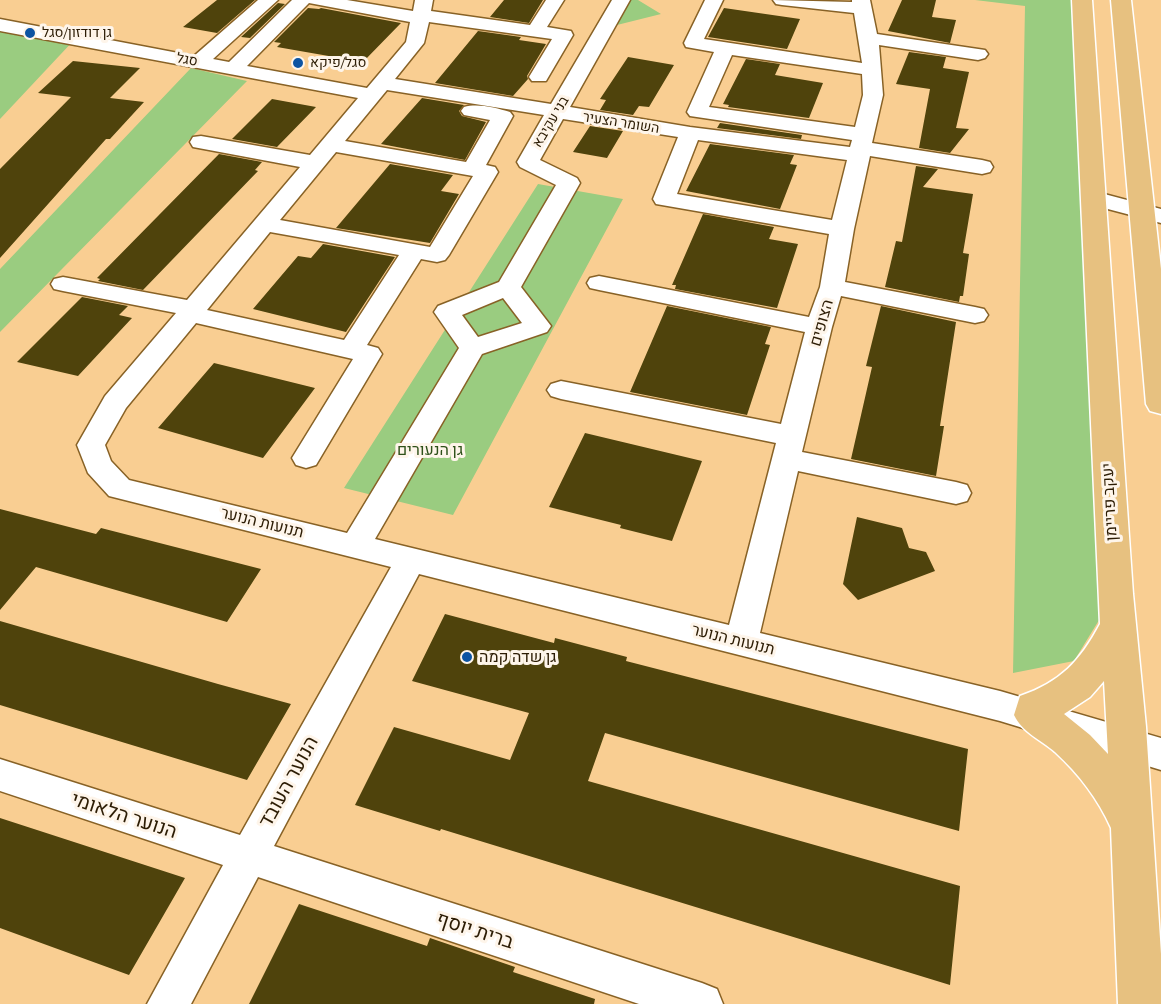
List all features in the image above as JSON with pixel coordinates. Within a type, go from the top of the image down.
[{"type":"main road","name":"יעקב פריימן","points":[[1082,0],[1118,623],[1139,737],[1132,829],[1141,1004]]},
{"type":"main road","points":[[1121,0],[1138,171],[1153,213],[1161,404]]},
{"type":"main road","points":[[1023,710],[1056,702],[1076,688],[1102,654],[1118,623]]},
{"type":"main road","points":[[1023,710],[1055,727],[1101,775],[1123,806],[1132,829]]},
{"type":"street","points":[[198,62],[269,0]]},
{"type":"street","points":[[233,69],[302,0]]},
{"type":"street","points":[[316,0],[422,11],[564,35],[539,76]]},
{"type":"street","points":[[535,31],[555,0]]},
{"type":"street","name":"בני עקיבא","points":[[507,287],[569,183],[528,162],[621,0]]},
{"type":"street","points":[[714,0],[693,43],[872,70]]},
{"type":"street","points":[[782,0],[862,5]]},
{"type":"street","name":"הצופים","points":[[741,642],[819,327],[832,286],[842,230],[873,95],[872,70],[862,5]]},
{"type":"street","name":"תנועות הנוער","points":[[422,11],[416,43],[115,403],[91,445],[98,466],[119,488],[741,642],[1139,737],[1161,754]]},
{"type":"street","name":"סגל","points":[[0,25],[233,69],[378,89]]},
{"type":"street","points":[[868,38],[978,54]]},
{"type":"street","points":[[725,48],[697,112],[862,146],[982,167]]},
{"type":"street","name":"השומר הצעיר","points":[[378,89],[690,133],[862,146]]},
{"type":"street","points":[[459,109],[503,116],[473,169]]},
{"type":"street","points":[[690,133],[664,199],[842,230]]},
{"type":"street","points":[[201,142],[487,172],[437,255],[265,224]]},
{"type":"street","points":[[1094,198],[1153,213]]},
{"type":"street","points":[[351,350],[414,251]]},
{"type":"street","points":[[599,283],[819,327]]},
{"type":"street","points":[[63,284],[192,311],[369,354],[306,458]]},
{"type":"street","points":[[832,286],[975,315]]},
{"type":"street","points":[[355,546],[472,348],[538,326],[507,287],[447,312],[472,348]]},
{"type":"street","points":[[561,390],[789,447],[956,493]]},
{"type":"street","name":"הנוער העובד","points":[[168,1004],[410,561]]},
{"type":"street","name":"הנוער הלאומי","points":[[0,775],[249,857]]},
{"type":"street","name":"ברית יוסף","points":[[249,857],[702,1004]]},
{"type":"green space","points":[[628,0],[638,0],[661,14],[613,26]]},
{"type":"green space","points":[[975,0],[1082,0],[1115,594],[1074,661],[1013,673],[1025,6]]},
{"type":"green space","points":[[0,25],[75,39],[0,119]]},
{"type":"green space","points":[[191,68],[247,81],[0,332],[0,269]]},
{"type":"green space","name":"גן הנעורים","points":[[538,184],[623,199],[453,515],[344,488]]},
{"type":"building","points":[[217,0],[255,0],[217,33],[183,27]]},
{"type":"building","points":[[504,0],[543,0],[529,23],[490,17]]},
{"type":"building","points":[[902,0],[936,0],[932,17],[956,20],[950,43],[888,31]]},
{"type":"building","points":[[278,3],[285,4],[250,38],[241,37]]},
{"type":"building","points":[[308,8],[321,8],[401,23],[363,62],[277,47],[281,43],[274,42]]},
{"type":"building","points":[[724,8],[800,19],[787,49],[708,37]]},
{"type":"building","points":[[478,31],[521,37],[519,40],[546,44],[527,76],[528,79],[513,96],[435,83]]},
{"type":"building","points":[[909,52],[946,57],[943,68],[969,72],[956,128],[969,129],[950,153],[919,148],[930,89],[896,84]]},
{"type":"building","points":[[628,57],[674,65],[649,107],[639,106],[633,115],[600,110],[606,100],[600,99]]},
{"type":"building","points":[[746,59],[780,64],[775,75],[823,83],[809,118],[728,107],[729,105],[723,104]]},
{"type":"building","points":[[73,61],[140,68],[110,98],[144,102],[110,139],[106,139],[0,258],[0,169],[71,97],[38,93]]},
{"type":"building","points":[[422,98],[464,105],[459,111],[462,116],[486,122],[465,160],[381,144]]},
{"type":"building","points":[[272,99],[316,107],[277,147],[232,139]]},
{"type":"building","points":[[720,123],[802,135],[801,139],[717,128]]},
{"type":"building","points":[[590,126],[623,131],[607,158],[573,152]]},
{"type":"building","points":[[710,144],[794,155],[790,164],[797,165],[780,209],[686,191]]},
{"type":"building","points":[[219,154],[262,162],[255,170],[258,171],[143,290],[98,281],[100,279],[97,278]]},
{"type":"building","points":[[390,164],[453,175],[441,191],[459,194],[430,243],[336,228]]},
{"type":"building","points":[[916,166],[938,169],[923,187],[973,194],[963,253],[969,254],[963,296],[960,296],[959,302],[885,287],[896,241],[902,242]]},
{"type":"building","points":[[703,214],[774,227],[769,239],[798,244],[777,308],[675,289],[676,285],[672,285]]},
{"type":"building","points":[[323,244],[395,257],[346,332],[253,309],[298,256],[311,258]]},
{"type":"building","points":[[82,297],[128,306],[119,315],[132,318],[78,376],[17,362]]},
{"type":"building","points":[[667,306],[771,327],[765,344],[770,345],[747,415],[630,392]]},
{"type":"building","points":[[881,306],[956,322],[940,426],[944,426],[936,476],[851,459],[872,367],[866,366]]},
{"type":"building","points":[[214,363],[315,388],[263,458],[158,428]]},
{"type":"building","points":[[585,433],[702,461],[672,541],[620,528],[621,525],[549,507]]},
{"type":"building","points":[[0,509],[96,534],[101,528],[261,569],[227,622],[36,567],[0,610]]},
{"type":"building","points":[[857,517],[902,528],[909,548],[926,552],[935,571],[858,600],[843,584]]},
{"type":"building","points":[[445,614],[554,643],[555,638],[627,657],[626,661],[968,749],[959,831],[605,733],[588,781],[960,886],[950,985],[441,829],[440,831],[355,805],[394,727],[510,760],[529,713],[412,681]]},
{"type":"building","points":[[0,621],[291,704],[247,780],[0,705]]},
{"type":"building","points":[[0,818],[185,878],[129,975],[0,928]]},
{"type":"building","points":[[299,904],[427,946],[430,938],[515,967],[513,972],[595,999],[594,1004],[249,1004]]},
{"type":"place","name":"גן דודזון/סגל","points":[[30,33]]},
{"type":"place","name":"סגל/פיקא","points":[[298,63]]},
{"type":"place","name":"גן שדה קמה","points":[[467,657]]}]
